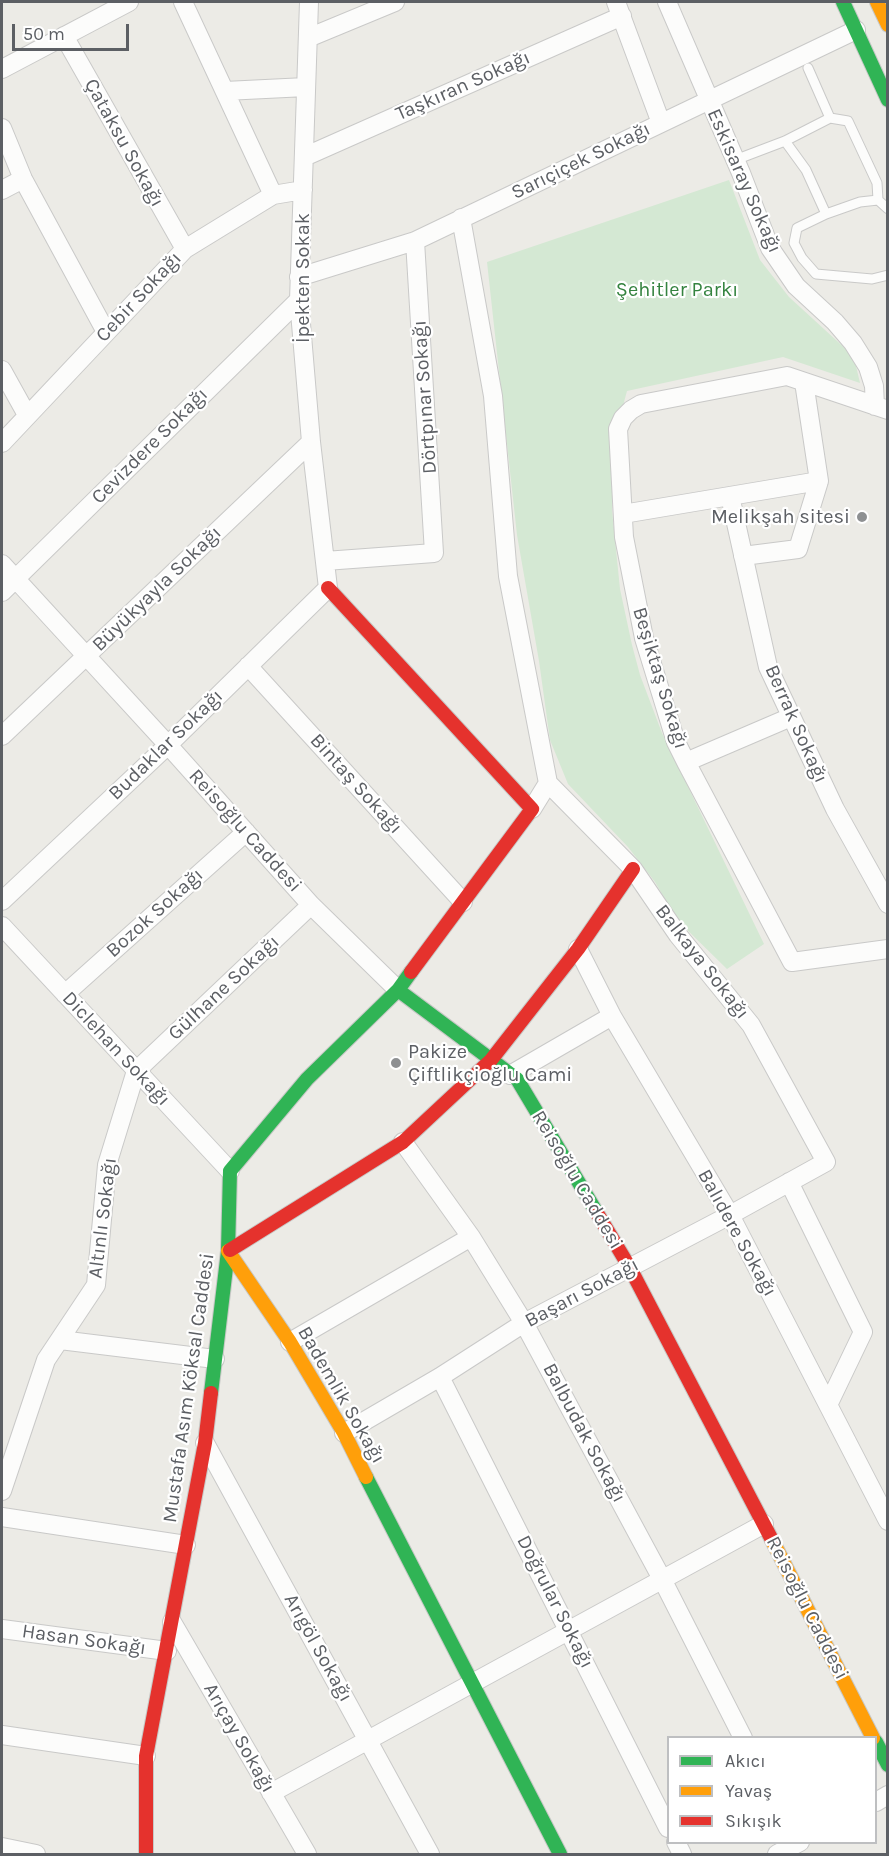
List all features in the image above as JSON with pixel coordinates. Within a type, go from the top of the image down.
[{"type":"street","points":[[2,69],[64,36],[101,8],[129,2]]},
{"type":"street","points":[[183,2],[273,195]]},
{"type":"street","name":"İpekten Sokak","points":[[309,2],[298,300],[328,588]]},
{"type":"street","points":[[308,38],[395,2]]},
{"type":"street","name":"Eskisaray Sokağı","points":[[668,2],[770,248],[796,286],[835,322],[853,343],[868,367],[881,408]]},
{"type":"street","points":[[843,2],[888,100]]},
{"type":"street","points":[[877,2],[887,22]]},
{"type":"street","points":[[619,9],[661,123]]},
{"type":"street","name":"Taşkıran Sokağı","points":[[304,157],[619,9]]},
{"type":"street","name":"Sarıçiçek Sokağı","points":[[300,277],[415,241],[856,30]]},
{"type":"street","name":"Çataksu Sokağı","points":[[64,36],[184,249]]},
{"type":"street","points":[[225,91],[306,87]]},
{"type":"street","points":[[2,128],[23,179],[106,332]]},
{"type":"street","points":[[2,190],[23,179]]},
{"type":"street","name":"Cebir Sokağı","points":[[2,443],[184,249],[273,195],[303,190]]},
{"type":"street","points":[[230,1171],[307,1079],[398,990],[532,809],[548,783],[508,576],[493,396],[461,218]]},
{"type":"street","name":"Dörtpınar Sokağı","points":[[325,561],[434,553],[415,241]]},
{"type":"street","name":"Cevizdere Sokağı","points":[[2,592],[298,300]]},
{"type":"street","points":[[2,370],[27,416]]},
{"type":"street","name":"Beşiktaş Sokağı","points":[[804,382],[787,376],[641,404],[631,410],[623,418],[618,429],[624,537],[644,638],[676,742],[792,962],[888,949]]},
{"type":"street","points":[[743,556],[798,549],[819,481],[804,382],[881,408]]},
{"type":"street","name":"Büyükyayla Sokağı","points":[[2,736],[311,442]]},
{"type":"street","points":[[623,514],[819,481]]},
{"type":"street","name":"Berrak Sokağı","points":[[730,496],[768,667],[835,809],[888,904]]},
{"type":"street","name":"Reisoğlu Caddesi","points":[[2,564],[311,905],[398,990],[517,1079],[630,1268],[872,1736]]},
{"type":"street","points":[[328,588],[532,809]]},
{"type":"street","name":"Budaklar Sokağı","points":[[2,900],[168,745],[328,588]]},
{"type":"street","name":"Bintaş Sokağı","points":[[248,666],[463,903]]},
{"type":"street","points":[[686,762],[791,717]]},
{"type":"street","name":"Balkaya Sokağı","points":[[548,783],[633,869],[678,935],[751,1025],[826,1162]]},
{"type":"street","name":"Bozok Sokağı","points":[[65,994],[246,832]]},
{"type":"street","points":[[228,1251],[404,1142],[491,1060],[578,949],[633,869]]},
{"type":"street","name":"Gülhane Sokağı","points":[[136,1071],[311,905]]},
{"type":"street","name":"Diclehan Sokağı","points":[[2,926],[230,1171]]},
{"type":"street","name":"Balıdere Sokağı","points":[[578,949],[612,1017],[730,1215],[888,1521]]},
{"type":"street","points":[[510,1075],[612,1017]]},
{"type":"street","name":"Altınlı Sokağı","points":[[2,1491],[46,1360],[96,1285],[107,1165],[136,1071]]},
{"type":"street","name":"Balbudak Sokağı","points":[[404,1142],[471,1237],[524,1323],[662,1579],[742,1736]]},
{"type":"street","name":"Başarı Sokağı","points":[[344,1433],[440,1377],[524,1323],[826,1162]]},
{"type":"street","name":"Mustafa Asım Köksal Caddesi","points":[[147,1854],[146,1756],[205,1443],[228,1251],[230,1171]]},
{"type":"street","points":[[789,1182],[863,1332],[828,1405]]},
{"type":"street","points":[[290,1342],[471,1237]]},
{"type":"street","name":"Bademlik Sokağı","points":[[228,1251],[290,1342],[344,1433],[560,1854]]},
{"type":"street","points":[[60,1340],[215,1359]]},
{"type":"street","name":"Doğrular Sokağı","points":[[440,1377],[667,1824]]},
{"type":"street","name":"Arıgöl Sokağı","points":[[205,1443],[430,1854]]},
{"type":"street","points":[[2,1517],[186,1545]]},
{"type":"street","points":[[271,1793],[764,1524]]},
{"type":"street","name":"Arıçay Sokağı","points":[[172,1622],[307,1854]]},
{"type":"street","name":"Hasan Sokağı","points":[[2,1629],[167,1651]]},
{"type":"street","points":[[2,1735],[146,1756]]},
{"type":"street","points":[[877,1744],[888,1766]]},
{"type":"street","points":[[777,1854],[795,1844]]},
{"type":"street","points":[[2,1847],[36,1854]]},
{"type":"lane","points":[[808,68],[830,118]]},
{"type":"lane","points":[[735,160],[785,141],[830,118],[848,121],[877,183],[878,200],[888,209]]},
{"type":"lane","points":[[785,141],[806,170],[826,214]]},
{"type":"lane","points":[[878,200],[860,202],[826,214],[797,228],[794,243],[802,258],[816,274],[872,279],[888,274]]},
{"type":"green space","name":"Şehitler Parkı","points":[[729,180],[760,260],[789,297],[848,351],[856,366],[860,383],[783,357],[627,391],[621,413],[613,459],[612,510],[620,589],[640,675],[662,733],[764,944],[727,969],[677,920],[655,882],[628,847],[568,784],[550,740],[517,535],[487,262]]},
{"type":"traffic: fast","points":[[843,2],[888,100]]},
{"type":"traffic: fast","points":[[211,1393],[228,1251],[230,1171],[307,1079],[398,990],[411,972]]},
{"type":"traffic: fast","points":[[398,990],[517,1079],[597,1213]]},
{"type":"traffic: fast","points":[[366,1477],[560,1854]]},
{"type":"traffic: fast","points":[[877,1744],[888,1765]]},
{"type":"traffic: slow","points":[[877,2],[888,25]]},
{"type":"traffic: slow","points":[[230,1250],[228,1251],[290,1342],[344,1433],[366,1477]]},
{"type":"traffic: slow","points":[[772,1540],[872,1736]]},
{"type":"traffic: jam","points":[[328,588],[532,809],[411,972]]},
{"type":"traffic: jam","points":[[230,1250],[403,1142],[491,1060],[578,949],[633,869]]},
{"type":"traffic: jam","points":[[597,1213],[630,1268],[772,1540]]},
{"type":"traffic: jam","points":[[146,1854],[146,1756],[205,1443],[211,1393]]},
{"type":"place","name":"Melikşah sitesi","points":[[862,517]]},
{"type":"place","name":"Pakize Çiftlikçioğlu Cami","points":[[396,1063]]}]
